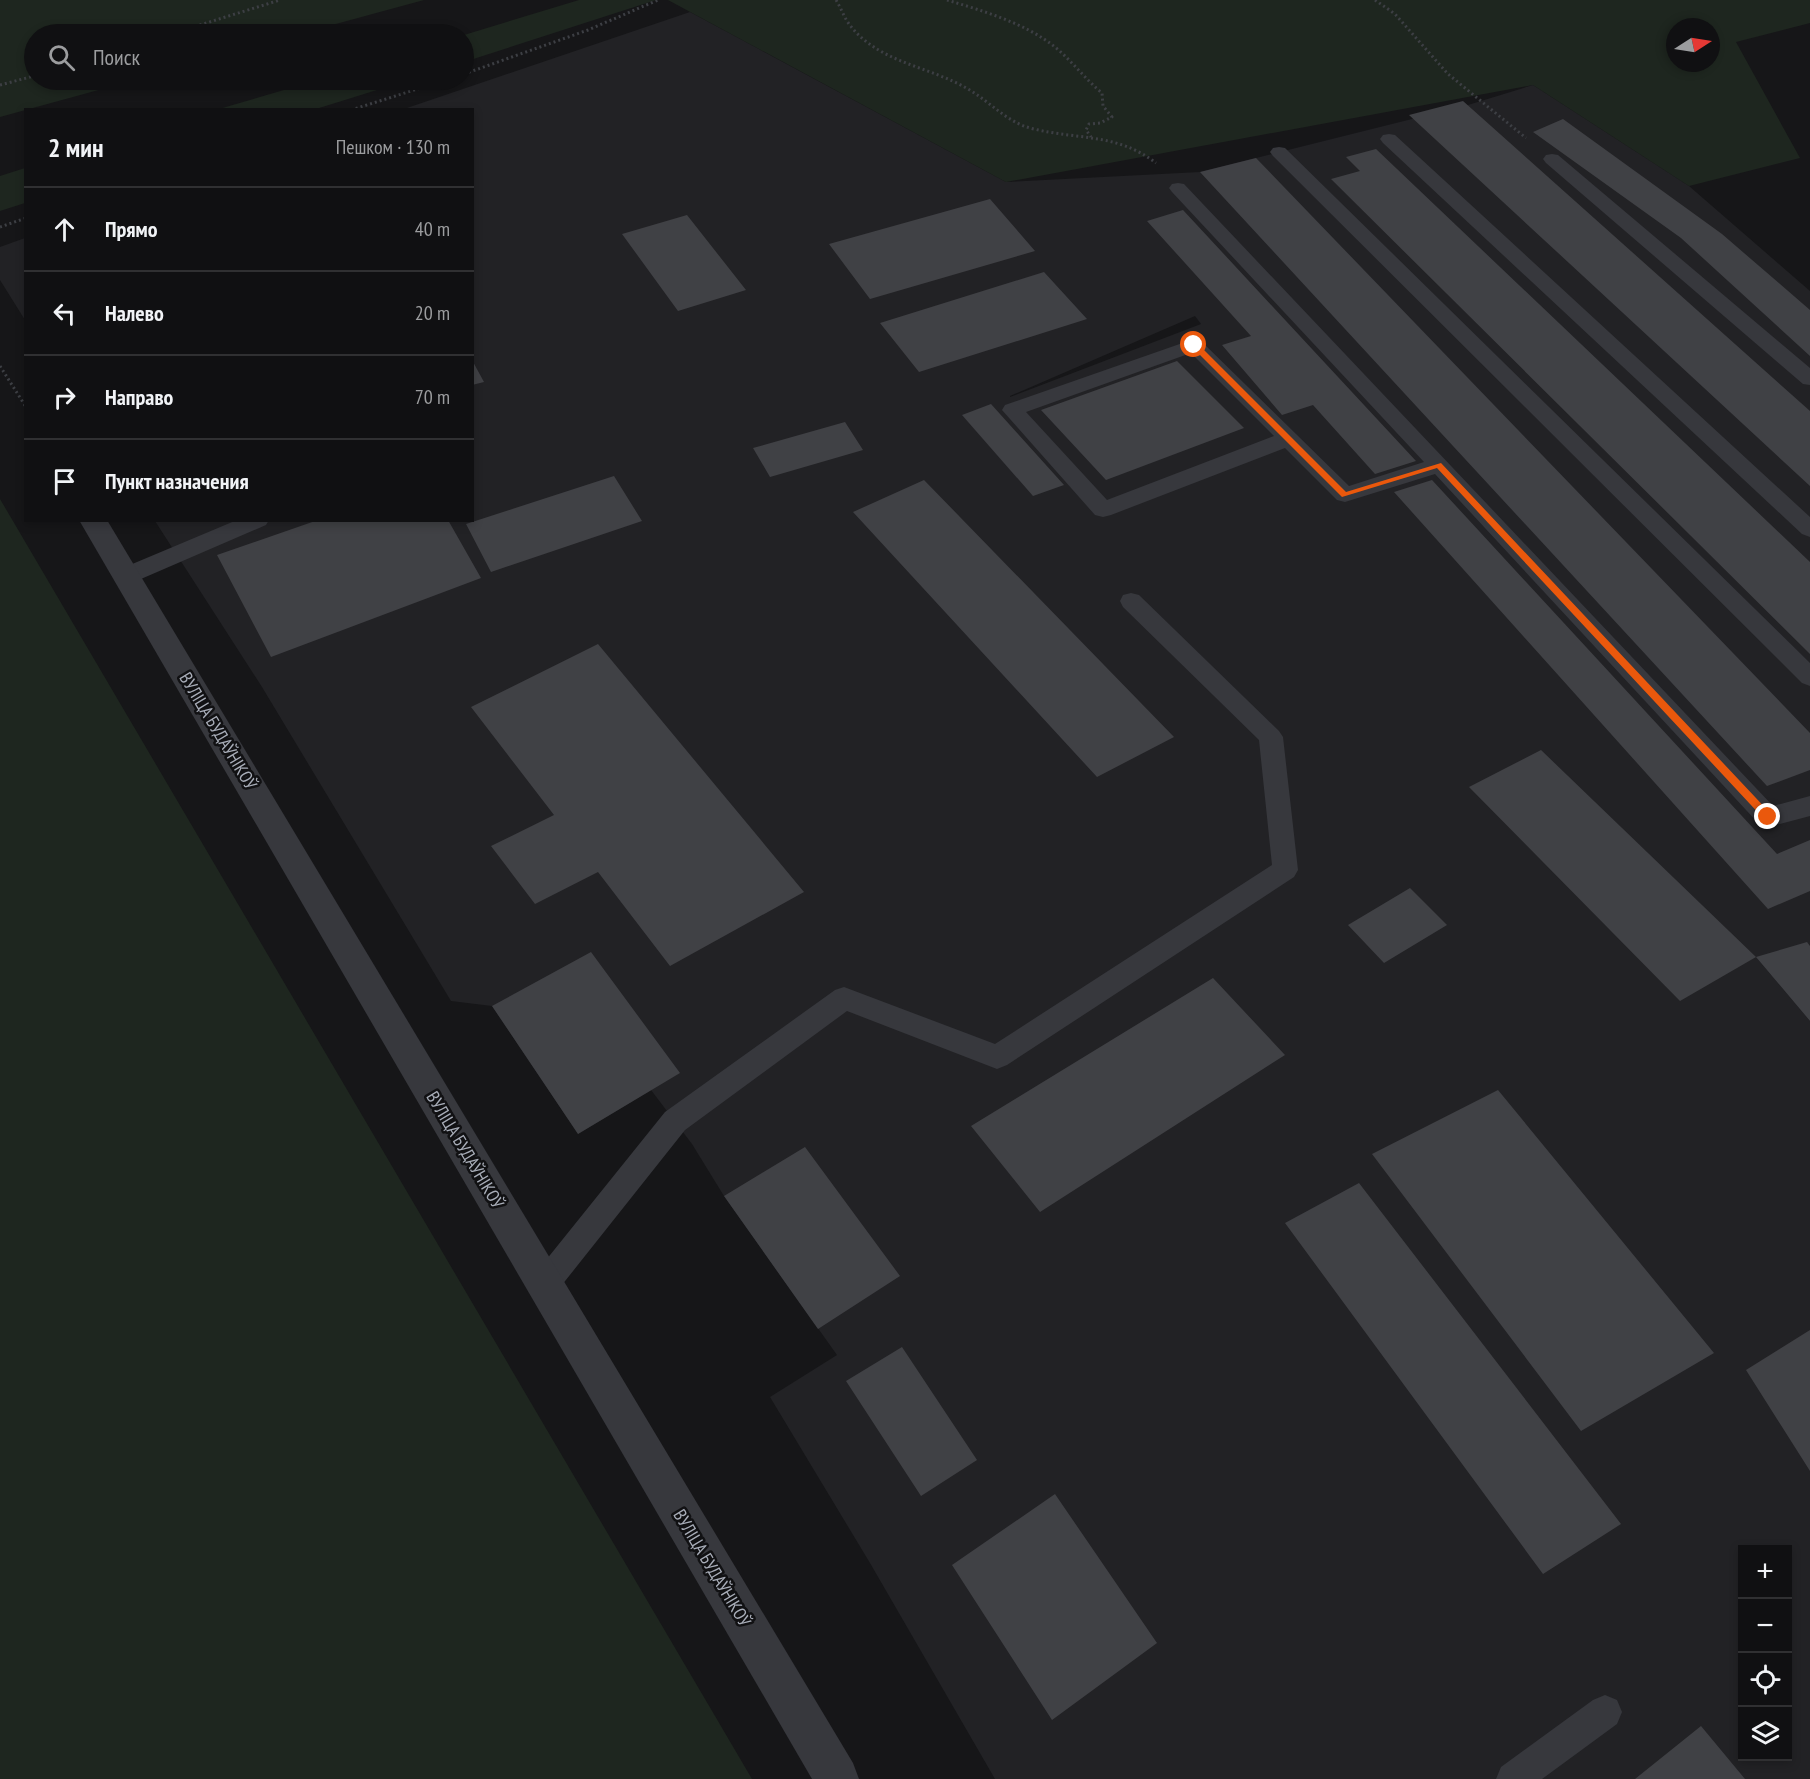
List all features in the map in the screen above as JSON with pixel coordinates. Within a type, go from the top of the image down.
[{"type":"street","name":"ВУЛІЦА БУДАЎНІКОЎ","points":[[94,522],[837,1779]]},
{"type":"lane","points":[[1389,139],[1810,529]]},
{"type":"lane","points":[[1279,152],[1810,677]]},
{"type":"lane","points":[[1552,159],[1810,379]]},
{"type":"lane","points":[[1178,188],[1768,817],[1810,806]]},
{"type":"lane","points":[[1287,439],[1103,510],[1012,410],[1194,345],[1345,495],[1439,465]]},
{"type":"lane","points":[[126,576],[253,522]]},
{"type":"lane","points":[[544,1285],[675,1121],[844,998],[997,1057],[1285,870],[1271,737],[1131,601]]},
{"type":"lane","points":[[1513,1779],[1605,1712]]},
{"type":"path","points":[[201,24],[269,1],[280,0]]},
{"type":"path","points":[[474,70],[588,30],[658,0]]},
{"type":"path","points":[[836,0],[849,24],[869,46],[902,63],[969,89],[992,109],[1016,123],[1133,146],[1154,161],[1178,188]]},
{"type":"path","points":[[947,0],[1017,27],[1052,45],[1102,93],[1103,106],[1112,117],[1100,123],[1089,124],[1086,129],[1091,138]]},
{"type":"path","points":[[1375,0],[1395,14],[1449,74],[1552,159]]},
{"type":"path","points":[[0,85],[24,79]]},
{"type":"path","points":[[357,108],[414,90]]},
{"type":"path","points":[[0,227],[24,219]]},
{"type":"path","points":[[0,366],[24,404]]},
{"type":"shaded area","points":[[0,0],[424,0],[336,24],[24,24],[24,90],[99,90],[33,108],[24,108],[24,110],[0,117]]},
{"type":"shaded area","points":[[579,0],[656,0],[474,59],[474,32]]},
{"type":"shaded area","points":[[668,0],[1810,0],[1810,23],[1736,42],[1800,158],[1689,186],[1533,85],[1006,182]]},
{"type":"shaded area","points":[[690,12],[1006,182],[1200,172],[1468,105],[1533,85],[1689,186],[1810,291],[1810,1016],[1756,957],[1810,1021],[1810,1779],[995,1779],[870,1563],[770,1397],[837,1355],[724,1196],[692,1144],[651,1090],[578,1134],[492,1006],[451,1001],[262,687],[156,522],[474,522],[474,108],[407,108],[460,90],[474,90],[474,85]],"holes":[[[1195,316],[1201,324],[1010,397]]]},
{"type":"shaded area","points":[[284,90],[377,90],[319,108],[222,108]]},
{"type":"shaded area","points":[[24,168],[24,203],[0,211],[0,176]]},
{"type":"shaded area","points":[[24,239],[24,318],[0,280],[0,247]]},
{"type":"shaded area","points":[[0,499],[752,1779],[0,1779]]},
{"type":"building","points":[[1463,101],[1810,411],[1810,486],[1409,115]]},
{"type":"building","points":[[1563,119],[1722,234],[1810,310],[1810,356],[1681,238],[1533,132]]},
{"type":"building","points":[[1376,149],[1810,562],[1810,654],[1331,179],[1360,171],[1346,157]]},
{"type":"building","points":[[1256,158],[1810,733],[1810,770],[1767,786],[1200,172]]},
{"type":"building","points":[[990,199],[1035,251],[870,299],[829,244]]},
{"type":"building","points":[[1183,210],[1416,461],[1375,474],[1313,405],[1282,415],[1222,345],[1251,336],[1147,221]]},
{"type":"building","points":[[687,215],[746,290],[678,311],[622,234]]},
{"type":"building","points":[[1044,272],[1087,319],[919,372],[880,323]]},
{"type":"building","points":[[1177,361],[1244,428],[1106,480],[1041,410]]},
{"type":"building","points":[[474,364],[484,382],[474,384]]},
{"type":"building","points":[[991,404],[1064,485],[1033,496],[962,415]]},
{"type":"building","points":[[845,422],[863,450],[770,477],[753,448]]},
{"type":"building","points":[[614,476],[642,521],[491,572],[466,524]]},
{"type":"building","points":[[924,480],[1174,737],[1097,777],[853,512]]},
{"type":"building","points":[[1432,480],[1777,854],[1810,840],[1810,891],[1768,909],[1394,492]]},
{"type":"building","points":[[312,522],[449,522],[481,578],[271,657],[217,555]]},
{"type":"building","points":[[598,644],[804,892],[670,966],[598,872],[535,904],[491,846],[554,815],[471,707]]},
{"type":"building","points":[[1541,750],[1756,957],[1680,1001],[1469,787]]},
{"type":"building","points":[[1410,888],[1447,925],[1384,963],[1348,925]]},
{"type":"building","points":[[1807,942],[1810,946],[1810,1021],[1756,957]]},
{"type":"building","points":[[591,952],[680,1073],[578,1134],[492,1006]]},
{"type":"building","points":[[1213,978],[1285,1055],[1040,1212],[971,1126]]},
{"type":"building","points":[[1498,1090],[1714,1353],[1581,1431],[1372,1154]]},
{"type":"building","points":[[805,1147],[900,1276],[818,1329],[724,1196]]},
{"type":"building","points":[[1359,1183],[1621,1524],[1543,1574],[1285,1223]]},
{"type":"building","points":[[1810,1330],[1810,1471],[1746,1370]]},
{"type":"building","points":[[902,1347],[977,1460],[921,1496],[846,1381]]},
{"type":"building","points":[[1055,1494],[1157,1643],[1052,1720],[952,1565]]},
{"type":"building","points":[[1701,1726],[1745,1779],[1635,1779]]},
{"type":"route","points":[[1194,345],[1345,495],[1439,465],[1768,817]]}]
